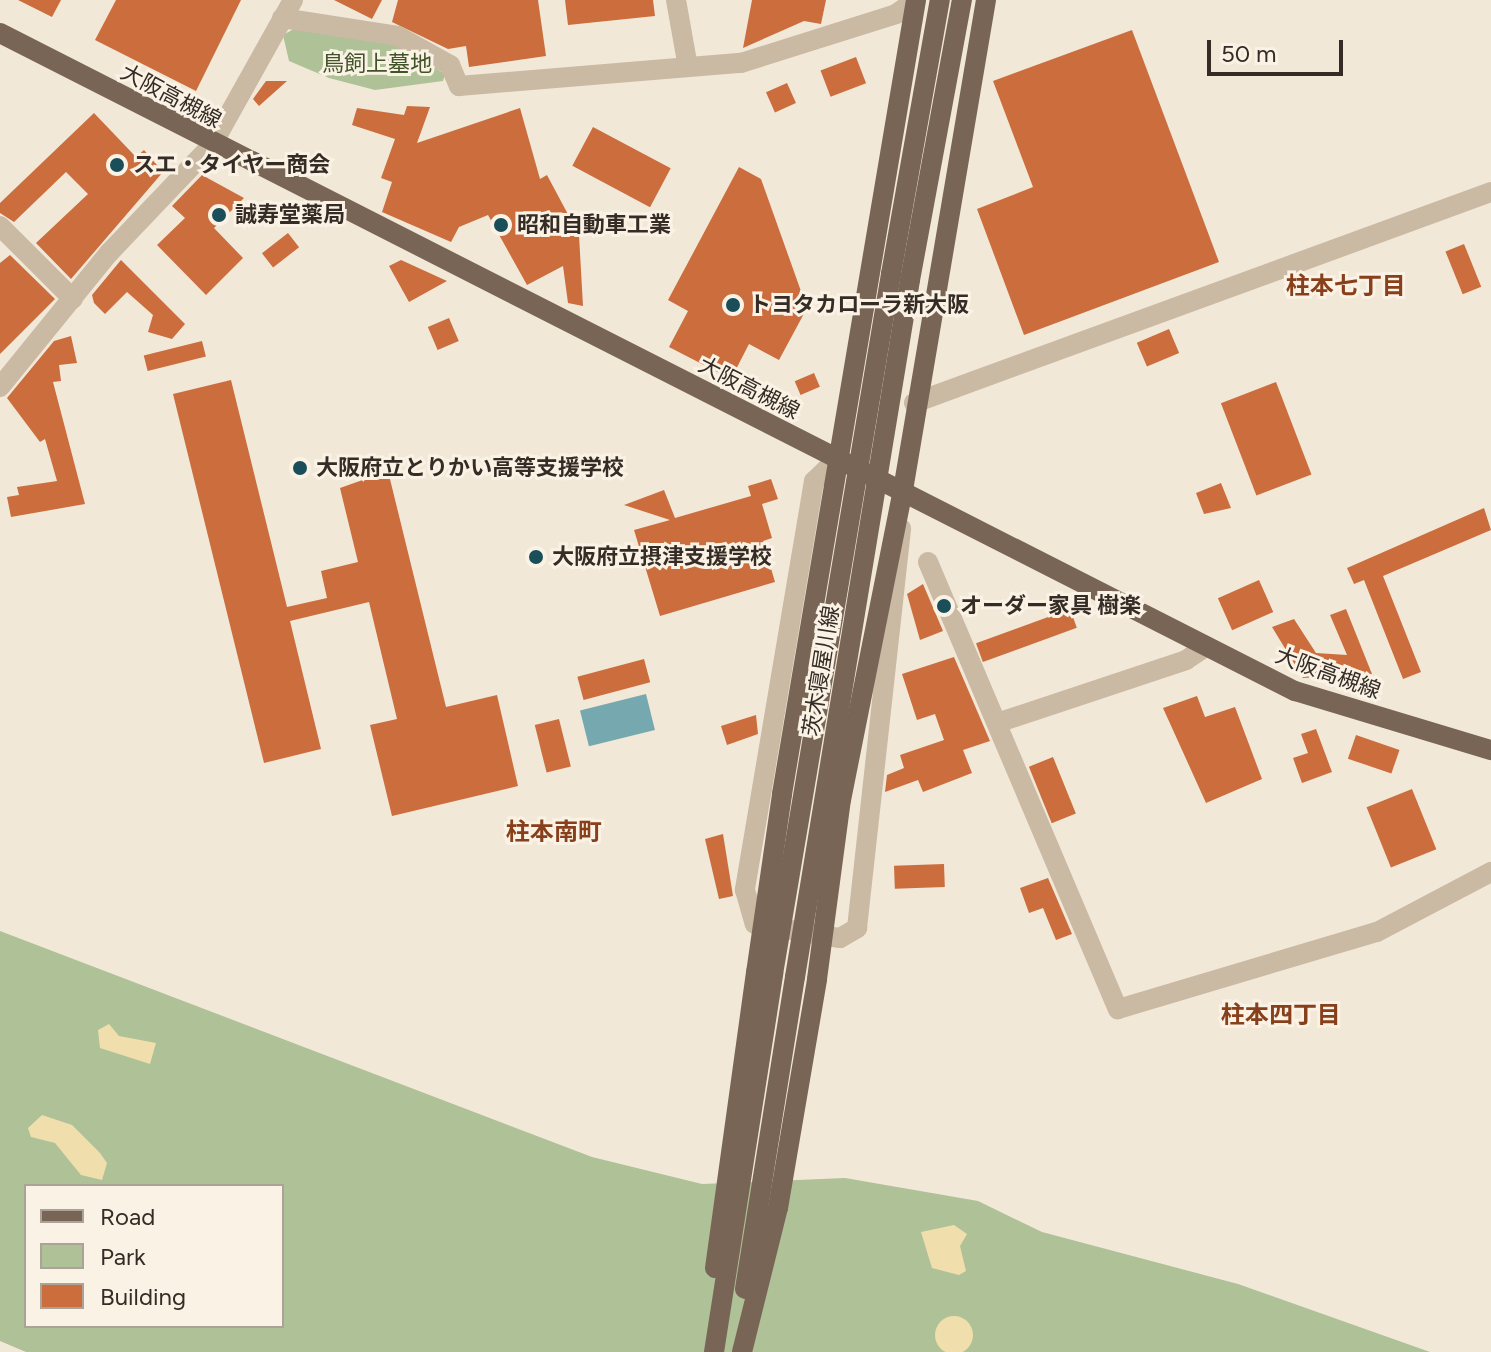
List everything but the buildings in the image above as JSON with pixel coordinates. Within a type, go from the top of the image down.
[{"type":"main road","points":[[712,1352],[745,1092],[764,974],[782,794],[916,0]]},
{"type":"main road","name":"茨木寝屋川線","points":[[736,1352],[940,0]]},
{"type":"main road","name":"茨木寝屋川線","points":[[764,974],[900,277],[962,0]]},
{"type":"main road","points":[[742,1352],[797,1098],[817,979],[841,800],[902,496],[914,403],[986,0]]},
{"type":"main road","name":"大阪高槻線","points":[[6,42],[837,459],[902,496],[1295,691],[1491,750]]},
{"type":"street","points":[[676,0],[687,62]]},
{"type":"street","points":[[0,387],[73,299],[212,145],[288,9],[398,36],[450,65],[459,86],[687,62],[741,63],[896,14],[916,0]]},
{"type":"street","points":[[914,403],[1491,192]]},
{"type":"street","points":[[0,226],[73,299]]},
{"type":"street","points":[[837,459],[814,481],[745,890],[755,924],[840,938],[857,928],[902,496]]},
{"type":"street","points":[[928,562],[1118,1009],[1377,932],[1491,872]]},
{"type":"street","points":[[997,723],[1186,660],[1205,647]]},
{"type":"green space","name":"鳥飼上墓地","points":[[301,25],[387,39],[445,74],[443,81],[375,90],[329,78],[289,61],[283,35]]},
{"type":"green space","points":[[0,931],[592,1157],[702,1184],[845,1178],[978,1201],[1042,1232],[1238,1284],[1430,1352],[26,1352],[0,1341]]},
{"type":"sand","points":[[109,1024],[119,1036],[156,1043],[150,1064],[100,1048],[98,1030]]},
{"type":"sand","points":[[42,1115],[72,1125],[100,1153],[107,1163],[102,1180],[81,1175],[55,1143],[31,1137],[28,1128]]},
{"type":"sand","points":[[954,1225],[967,1234],[960,1246],[966,1271],[959,1275],[932,1268],[921,1232]]},
{"type":"sand","points":[[947,1318],[961,1318],[971,1328],[971,1342],[961,1352],[947,1352],[937,1342],[937,1328]]},
{"type":"water","points":[[646,694],[655,730],[589,746],[580,710]]},
{"type":"place","name":"スエ・タイヤー商会","points":[[117,165]]},
{"type":"place","name":"誠寿堂薬局","points":[[219,215]]},
{"type":"place","name":"昭和自動車工業","points":[[501,225]]},
{"type":"place","name":"トヨタカローラ新大阪","points":[[733,305]]},
{"type":"place","name":"大阪府立とりかい高等支援学校","points":[[300,468]]},
{"type":"place","name":"大阪府立摂津支援学校","points":[[536,557]]},
{"type":"place","name":"オーダー家具 樹楽","points":[[944,606]]},
{"type":"district","name":"柱本七丁目","points":[[1346,286]]},
{"type":"district","name":"柱本南町","points":[[554,832]]},
{"type":"district","name":"柱本四丁目","points":[[1281,1015]]}]
